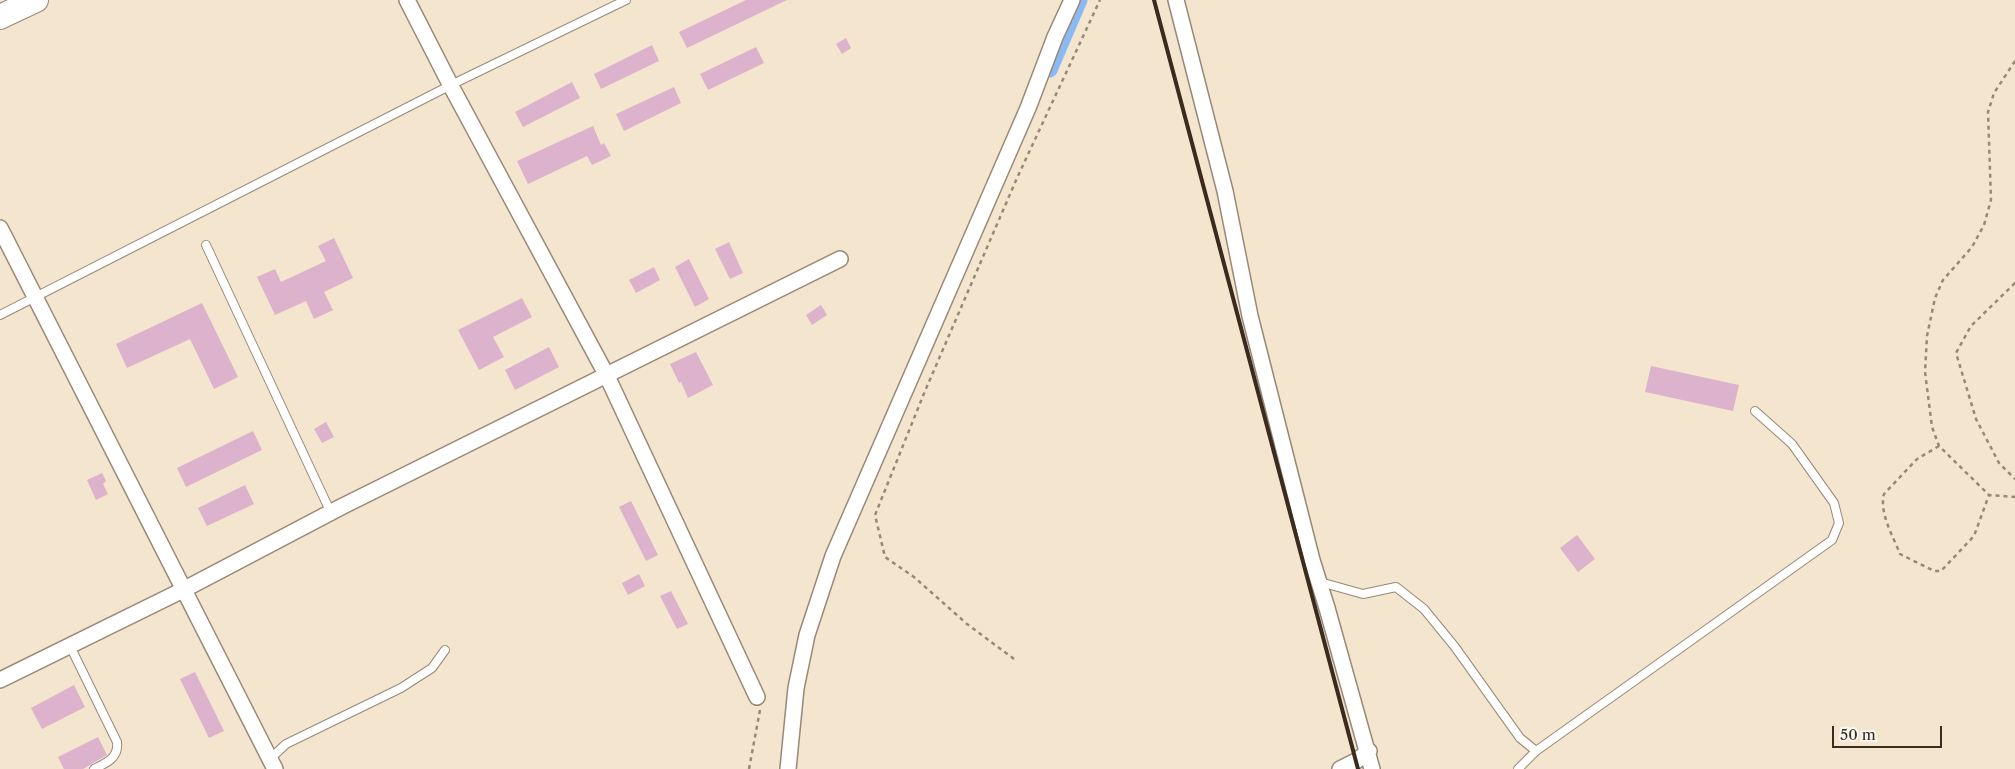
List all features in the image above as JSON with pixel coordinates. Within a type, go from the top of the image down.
[{"type":"main road","points":[[0,17],[36,0]]},
{"type":"street","points":[[407,0],[450,86],[607,376],[757,697]]},
{"type":"street","points":[[788,769],[796,688],[807,635],[833,556],[1024,117],[1055,37],[1072,0]]},
{"type":"street","points":[[1176,0],[1225,191],[1250,316],[1318,582],[1328,608],[1343,670],[1372,769]]},
{"type":"street","points":[[0,228],[273,764]]},
{"type":"street","points":[[0,680],[183,590],[330,513],[840,259]]},
{"type":"street","points":[[1340,769],[1356,762],[1368,751]]},
{"type":"lane","points":[[0,315],[34,296],[450,86],[626,0]]},
{"type":"lane","points":[[206,245],[330,513]]},
{"type":"lane","points":[[1518,769],[1536,750],[1832,540],[1839,523],[1834,502],[1792,444],[1755,411]]},
{"type":"lane","points":[[1318,582],[1364,594],[1396,587],[1403,592],[1424,609],[1455,647],[1520,738],[1536,750]]},
{"type":"lane","points":[[70,646],[117,742],[116,755],[94,769]]},
{"type":"lane","points":[[273,764],[286,744],[401,688],[432,668],[445,650]]},
{"type":"path","points":[[1014,659],[967,624],[914,577],[885,557],[875,515],[925,391],[1017,178],[1100,0]]},
{"type":"path","points":[[2015,61],[1994,93],[1988,112],[1991,192],[1984,225],[1972,247],[1944,280],[1935,298],[1927,336],[1925,372],[1932,427],[1939,446],[1989,495],[2015,497]]},
{"type":"path","points":[[2015,282],[1971,326],[1956,353],[1976,419],[1999,463],[2015,479]]},
{"type":"path","points":[[1939,446],[1917,459],[1884,494],[1882,501],[1889,527],[1900,554],[1934,571],[1941,571],[1974,536],[1989,495]]},
{"type":"path","points":[[749,769],[759,719],[760,708],[757,697]]},
{"type":"building","points":[[746,0],[787,0],[687,48],[679,32]]},
{"type":"building","points":[[846,38],[851,48],[842,54],[836,44]]},
{"type":"building","points":[[652,45],[659,61],[601,89],[594,74]]},
{"type":"building","points":[[756,47],[764,63],[708,90],[700,74]]},
{"type":"building","points":[[572,82],[580,98],[523,127],[515,112]]},
{"type":"building","points":[[674,87],[681,103],[624,131],[616,114]]},
{"type":"building","points":[[593,126],[601,145],[604,143],[611,156],[592,165],[587,156],[528,184],[517,161]]},
{"type":"building","points":[[334,238],[353,278],[324,292],[333,310],[314,319],[306,301],[275,315],[257,277],[275,269],[281,282],[326,261],[318,246]]},
{"type":"building","points":[[729,242],[743,273],[730,279],[715,249]]},
{"type":"building","points":[[689,259],[709,299],[695,307],[675,267]]},
{"type":"building","points":[[654,267],[660,280],[636,293],[629,280]]},
{"type":"building","points":[[522,298],[532,317],[493,337],[504,357],[479,370],[458,330]]},
{"type":"building","points":[[202,303],[238,377],[214,389],[190,339],[127,368],[116,344]]},
{"type":"building","points":[[821,305],[827,315],[812,325],[806,315]]},
{"type":"building","points":[[549,347],[559,367],[515,390],[505,370]]},
{"type":"building","points":[[696,352],[713,385],[688,398],[670,364]]},
{"type":"building","points":[[1651,366],[1739,385],[1733,411],[1645,392]]},
{"type":"building","points":[[326,422],[334,437],[322,443],[314,429]]},
{"type":"building","points":[[253,431],[262,450],[186,487],[177,468]]},
{"type":"building","points":[[102,473],[106,481],[103,484],[108,494],[96,500],[87,480]]},
{"type":"building","points":[[245,485],[254,504],[207,526],[198,508]]},
{"type":"building","points":[[631,501],[658,555],[646,561],[619,507]]},
{"type":"building","points":[[1577,535],[1595,559],[1578,572],[1560,548]]},
{"type":"building","points":[[639,574],[645,586],[628,595],[622,583]]},
{"type":"building","points":[[671,591],[688,624],[677,629],[660,596]]},
{"type":"building","points":[[195,672],[224,731],[209,738],[180,679]]},
{"type":"building","points":[[74,685],[85,707],[42,729],[31,708]]},
{"type":"building","points":[[98,737],[107,755],[83,769],[64,769],[58,757]]},
{"type":"waterway","points":[[1050,70],[1080,0]]},
{"type":"railway","points":[[1154,0],[1358,769]]}]
